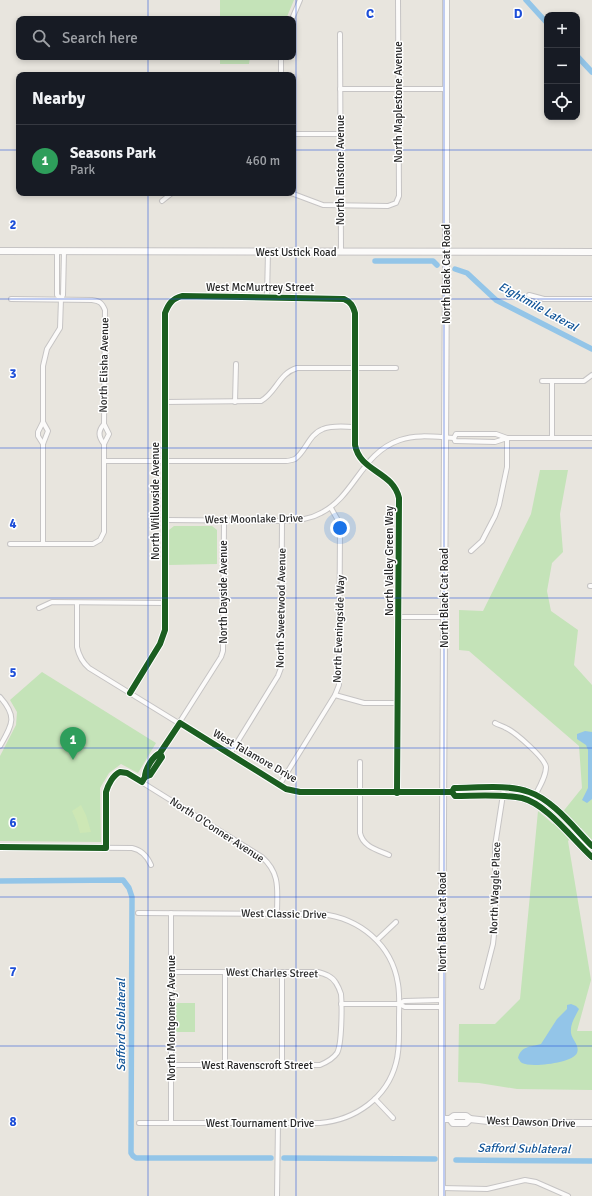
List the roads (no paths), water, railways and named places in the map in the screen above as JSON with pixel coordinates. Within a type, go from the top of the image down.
[{"type":"main road","name":"North Black Cat Road","points":[[442,1196],[446,0]]},
{"type":"main road","name":"West Ustick Road","points":[[0,251],[592,252]]},
{"type":"main road","points":[[443,792],[452,792],[454,788],[504,788],[524,790],[535,795],[557,811],[592,846]]},
{"type":"main road","points":[[452,792],[454,796],[502,796],[523,798],[532,801],[551,816],[592,857]]},
{"type":"main road","name":"West Dawson Drive","points":[[442,1119],[450,1119],[453,1123],[466,1123],[470,1119],[506,1123],[592,1124]]},
{"type":"street","points":[[293,16],[300,0]]},
{"type":"street","name":"North Maplestone Avenue","points":[[340,206],[388,206],[396,203],[399,196],[398,0]]},
{"type":"street","name":"North Elmstone Avenue","points":[[340,34],[340,252]]},
{"type":"street","points":[[281,60],[281,72]]},
{"type":"street","points":[[340,89],[446,89]]},
{"type":"street","points":[[296,134],[340,134]]},
{"type":"street","points":[[296,195],[323,205],[340,206]]},
{"type":"street","points":[[162,201],[168,196]]},
{"type":"street","points":[[56,251],[57,295],[61,299]]},
{"type":"street","points":[[10,544],[42,544],[43,444],[48,431],[43,422],[44,360],[47,349],[60,328],[61,299],[63,295],[64,251]]},
{"type":"street","points":[[267,297],[268,252]]},
{"type":"street","points":[[529,295],[544,299],[592,299]]},
{"type":"street","name":"West McMurtrey Street","points":[[171,301],[182,296],[338,298],[350,302]]},
{"type":"street","points":[[11,299],[61,299]]},
{"type":"street","name":"North Elisha Avenue","points":[[42,544],[93,544],[100,540],[104,532],[104,444],[108,434],[104,424],[105,310],[98,301],[61,299]]},
{"type":"street","name":"North Willowside Avenue","points":[[130,693],[163,638],[165,630],[165,313],[171,301]]},
{"type":"street","name":"North Valley Green Way","points":[[350,302],[354,306],[355,313],[356,451],[360,458],[395,485],[399,498],[397,793]]},
{"type":"street","points":[[235,402],[236,364]]},
{"type":"street","points":[[165,402],[256,402],[267,398],[284,374],[289,370],[297,368],[396,368]]},
{"type":"street","points":[[542,381],[584,381],[592,375]]},
{"type":"street","points":[[552,381],[552,438]]},
{"type":"street","points":[[43,422],[39,428],[38,436],[43,444]]},
{"type":"street","name":"North Elisha Avenue","points":[[104,424],[99,434],[104,444]]},
{"type":"street","points":[[104,461],[286,462],[294,459],[302,452],[314,435],[322,429],[330,427],[355,427]]},
{"type":"street","points":[[507,438],[496,434],[456,434],[454,438],[455,441],[495,442],[507,438],[592,438]]},
{"type":"street","name":"West Moonlake Drive","points":[[165,520],[282,521],[309,518],[331,508],[344,494],[366,463],[380,450],[399,440],[415,437],[454,438]]},
{"type":"street","points":[[471,551],[482,540],[495,516],[499,505],[507,467],[507,438]]},
{"type":"street","name":"North Eveningside Way","points":[[280,784],[335,695],[339,685],[341,539],[339,522],[331,508]]},
{"type":"street","name":"North Dayside Avenue","points":[[142,782],[145,777],[145,772],[180,723],[221,657],[223,651],[224,520]]},
{"type":"street","name":"North Sweetwood Avenue","points":[[230,754],[278,676],[281,668],[282,521]]},
{"type":"street","points":[[39,608],[52,602],[165,603]]},
{"type":"street","name":"West Talamore Drive","points":[[77,603],[77,647],[80,659],[89,668],[293,791],[397,793],[443,792]]},
{"type":"street","points":[[399,617],[444,617]]},
{"type":"street","points":[[335,695],[364,703],[398,703]]},
{"type":"street","points":[[0,697],[10,709],[12,723],[11,728],[0,746]]},
{"type":"street","points":[[495,723],[507,728],[543,760],[546,767],[545,771],[532,801]]},
{"type":"street","points":[[360,762],[361,839],[365,844],[389,855]]},
{"type":"street","name":"North O'Conner Avenue","points":[[106,848],[106,792],[114,776],[120,772],[127,773],[262,857],[270,864],[275,873],[277,884],[277,914]]},
{"type":"street","name":"North Waggle Place","points":[[482,987],[493,944],[495,925],[495,846],[504,788]]},
{"type":"street","points":[[0,847],[137,849],[142,851],[148,857],[151,865]]},
{"type":"street","name":"West Classic Drive","points":[[138,913],[321,914],[338,917],[359,926],[376,940],[386,952],[394,968],[398,985],[399,1004]]},
{"type":"street","name":"North Montgomery Avenue","points":[[171,913],[171,1123]]},
{"type":"street","points":[[376,940],[396,922]]},
{"type":"street","name":"West Charles Street","points":[[171,972],[324,973],[331,977],[337,984],[341,994],[341,1004]]},
{"type":"street","points":[[225,972],[225,1065]]},
{"type":"street","points":[[282,972],[282,1065]]},
{"type":"street","points":[[399,1004],[404,1000],[442,1000]]},
{"type":"street","points":[[341,1004],[399,1004],[405,1007],[442,1007]]},
{"type":"street","name":"West Ravenscroft Street","points":[[171,1065],[282,1065],[320,1064],[327,1062],[334,1057],[341,1043],[341,1004]]},
{"type":"street","name":"West Tournament Drive","points":[[139,1123],[320,1123],[336,1121],[356,1113],[375,1099],[386,1086],[396,1063],[399,1043],[399,1004]]},
{"type":"street","points":[[375,1099],[393,1118]]},
{"type":"street","points":[[277,1196],[278,1123]]},
{"type":"street","points":[[442,1188],[487,1189],[525,1180],[536,1182],[568,1196]]},
{"type":"water","points":[[585,731],[592,732],[592,799],[587,803],[582,800],[588,788],[588,750],[586,745],[577,739],[577,734]]},
{"type":"water","points":[[571,1004],[579,1009],[571,1027],[571,1033],[578,1050],[574,1057],[551,1064],[534,1065],[521,1063],[518,1058],[521,1051],[541,1044],[557,1019],[567,1009],[567,1005]]},
{"type":"waterway","points":[[526,0],[544,20]]},
{"type":"waterway","points":[[580,59],[592,72]]},
{"type":"waterway","name":"Eightmile Lateral","points":[[375,261],[433,261],[437,265]]},
{"type":"waterway","name":"Eightmile Lateral","points":[[455,269],[467,273],[496,300],[592,349]]},
{"type":"waterway","name":"Safford Sublateral","points":[[0,881],[123,880],[129,888],[132,897],[131,1153],[133,1156],[136,1158],[271,1158]]},
{"type":"waterway","name":"Safford Sublateral","points":[[284,1158],[435,1159]]},
{"type":"waterway","name":"Safford Sublateral","points":[[456,1160],[592,1161]]},
{"type":"place","name":"Seasons Park","points":[[73,760]]}]
